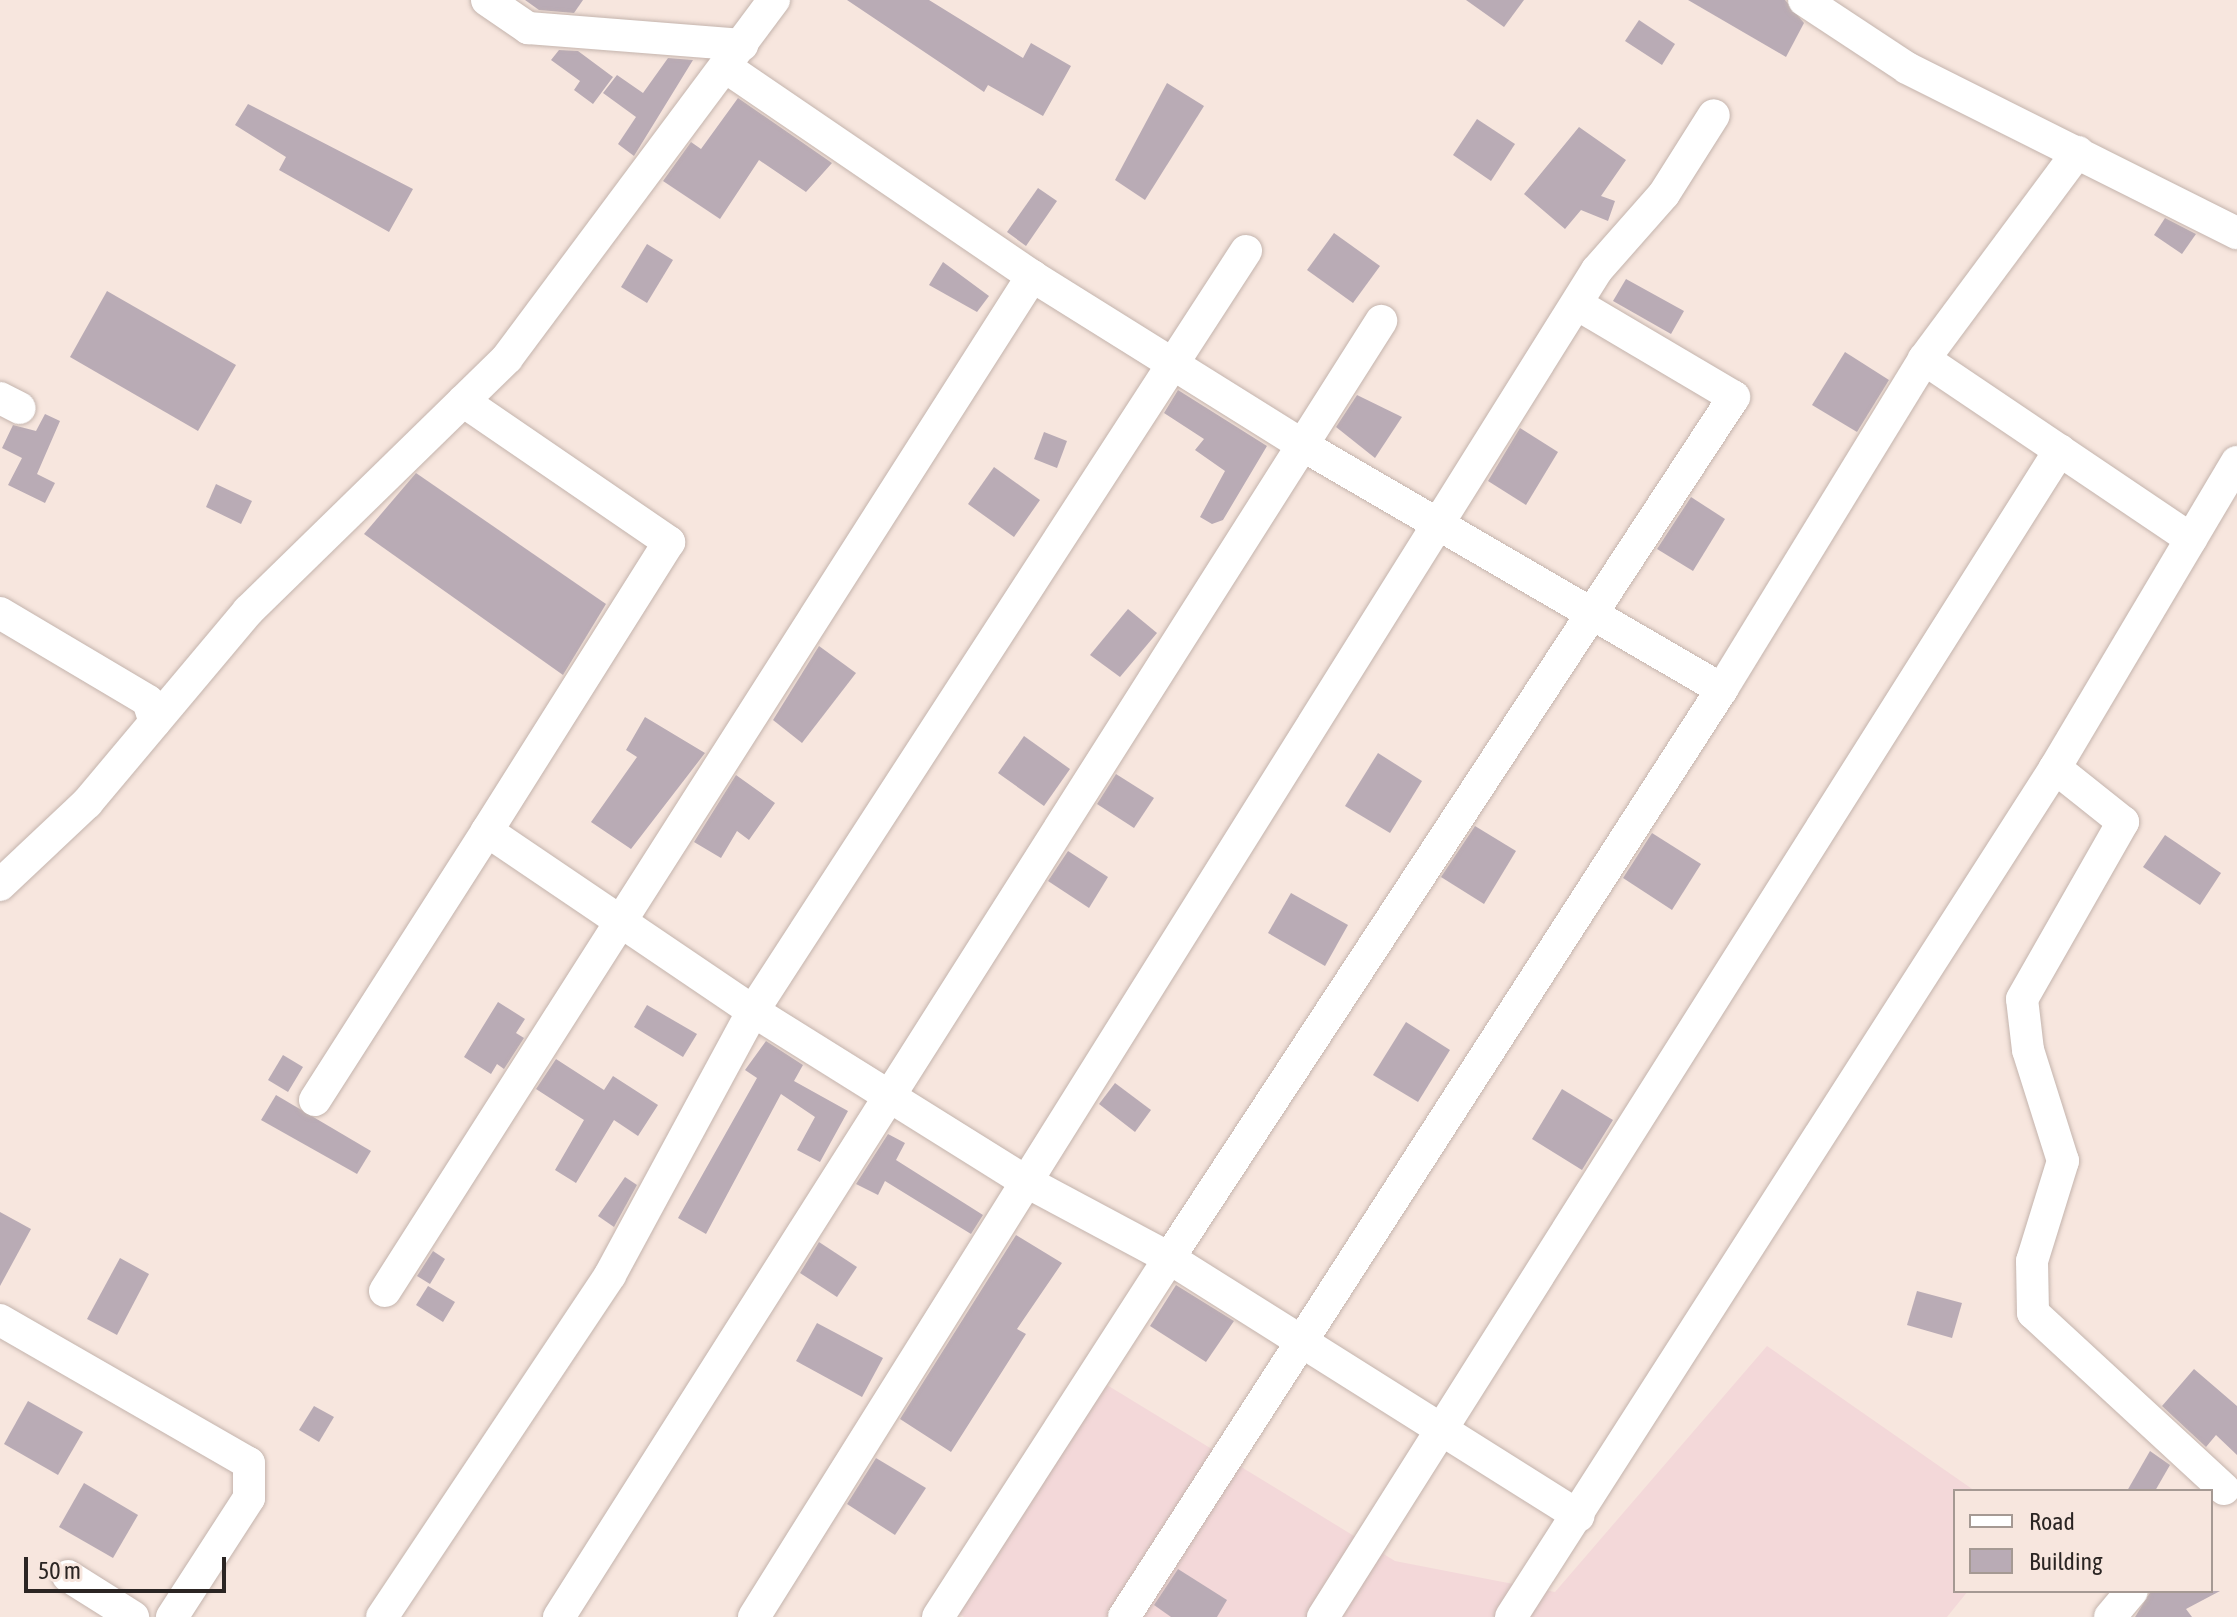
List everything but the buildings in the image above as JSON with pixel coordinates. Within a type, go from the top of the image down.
[{"type":"street","points":[[487,0],[528,28],[734,56],[1032,276],[1302,445],[1594,610],[1722,689]]},
{"type":"street","points":[[0,885],[87,803],[248,611],[507,358],[774,0]]},
{"type":"street","points":[[1804,0],[1907,68],[2237,233]]},
{"type":"street","points":[[754,1617],[1577,304],[1664,194],[1714,115]]},
{"type":"street","points":[[1124,1617],[1722,689],[1924,359],[2078,152]]},
{"type":"street","points":[[382,1617],[610,1275],[753,1011],[1246,251]]},
{"type":"street","points":[[385,1291],[618,917],[1032,276]]},
{"type":"street","points":[[938,1617],[1169,1258],[1734,397],[1577,304]]},
{"type":"street","points":[[559,1617],[1381,321]]},
{"type":"street","points":[[1924,359],[2191,539]]},
{"type":"street","points":[[315,1100],[669,542],[463,401]]},
{"type":"street","points":[[1323,1617],[2060,450]]},
{"type":"street","points":[[1511,1617],[1579,1516],[2055,768],[2237,462]]},
{"type":"street","points":[[0,613],[148,701],[155,722]]},
{"type":"street","points":[[2055,768],[2123,822],[2022,999],[2028,1050],[2063,1161],[2032,1261],[2033,1313],[2224,1489]]},
{"type":"street","points":[[487,831],[753,1011],[1025,1181],[1169,1258],[1579,1516]]},
{"type":"street","points":[[0,1320],[249,1463],[249,1498],[172,1617]]},
{"type":"street","points":[[68,1576],[133,1617]]},
{"type":"street","points":[[2110,1617],[2130,1593]]},
{"type":"shaded area","points":[[1767,1346],[1972,1489],[1953,1489],[1953,1593],[1966,1593],[1947,1617],[964,1617],[952,1610],[1107,1385],[1395,1561],[1555,1592]]}]
